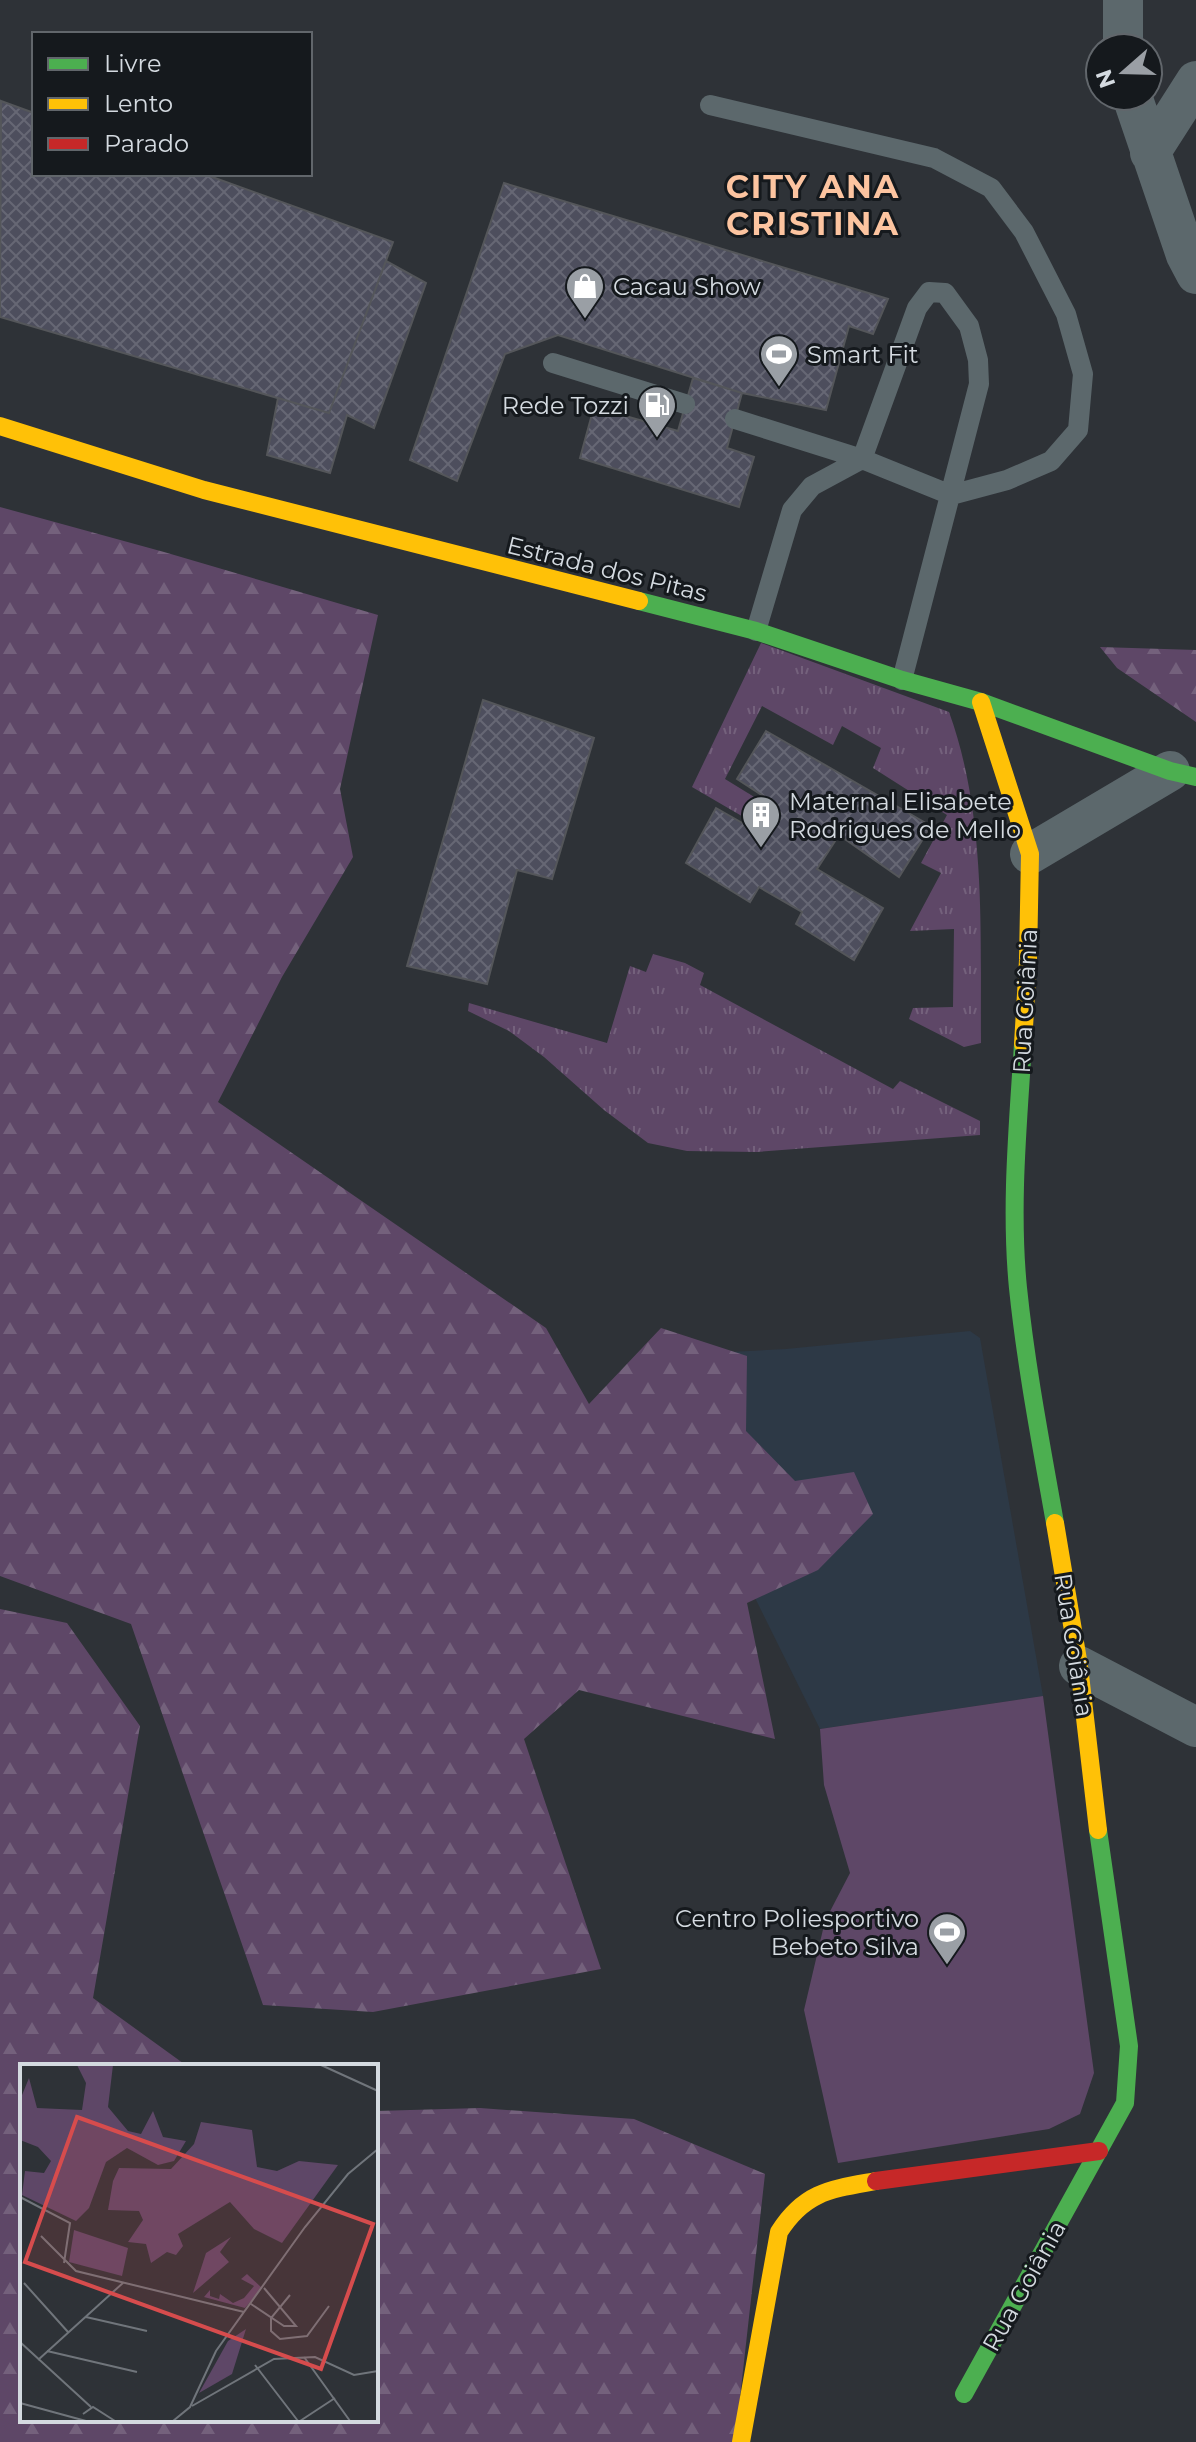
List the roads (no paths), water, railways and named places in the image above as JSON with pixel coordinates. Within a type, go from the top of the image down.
[{"type":"street","points":[[1123,0],[1123,32]]},
{"type":"street","points":[[1150,153],[1196,81]]},
{"type":"street","points":[[1137,112],[1186,255],[1196,274]]},
{"type":"street","name":"Estrada dos Pitas","points":[[0,426],[204,490],[756,631],[902,680],[981,702],[1183,774]]},
{"type":"street","name":"Rua Goiânia","points":[[964,2394],[1125,2103],[1129,2046],[1104,1880],[1079,1666],[1029,1371],[1018,1285],[1015,1176],[1028,960],[1030,854],[981,702]]},
{"type":"street","points":[[1030,854],[1183,774]]},
{"type":"street","points":[[1079,1666],[1196,1727]]},
{"type":"street","points":[[741,2442],[779,2232],[791,2213],[811,2198],[835,2188],[1099,2151]]},
{"type":"lane","points":[[710,105],[934,158],[991,188],[1024,232],[1066,314],[1083,374],[1078,430],[1051,461],[1007,480],[951,495],[862,459],[735,419]]},
{"type":"lane","points":[[756,631],[792,510],[812,486],[862,459],[917,308],[929,292],[945,293],[969,326],[978,360],[979,384],[902,680]]},
{"type":"lane","points":[[553,363],[685,404]]},
{"type":"place","name":"Cacau Show","points":[[585,320]]},
{"type":"place","name":"Smart Fit","points":[[779,388]]},
{"type":"place","name":"Rede Tozzi","points":[[657,439]]},
{"type":"place","name":"Maternal Elisabete Rodrigues de Mello","points":[[761,849]]},
{"type":"place","name":"Centro Poliesportivo Bebeto Silva","points":[[947,1966]]},
{"type":"district","name":"CITY ANA CRISTINA","points":[[813,204]]}]
